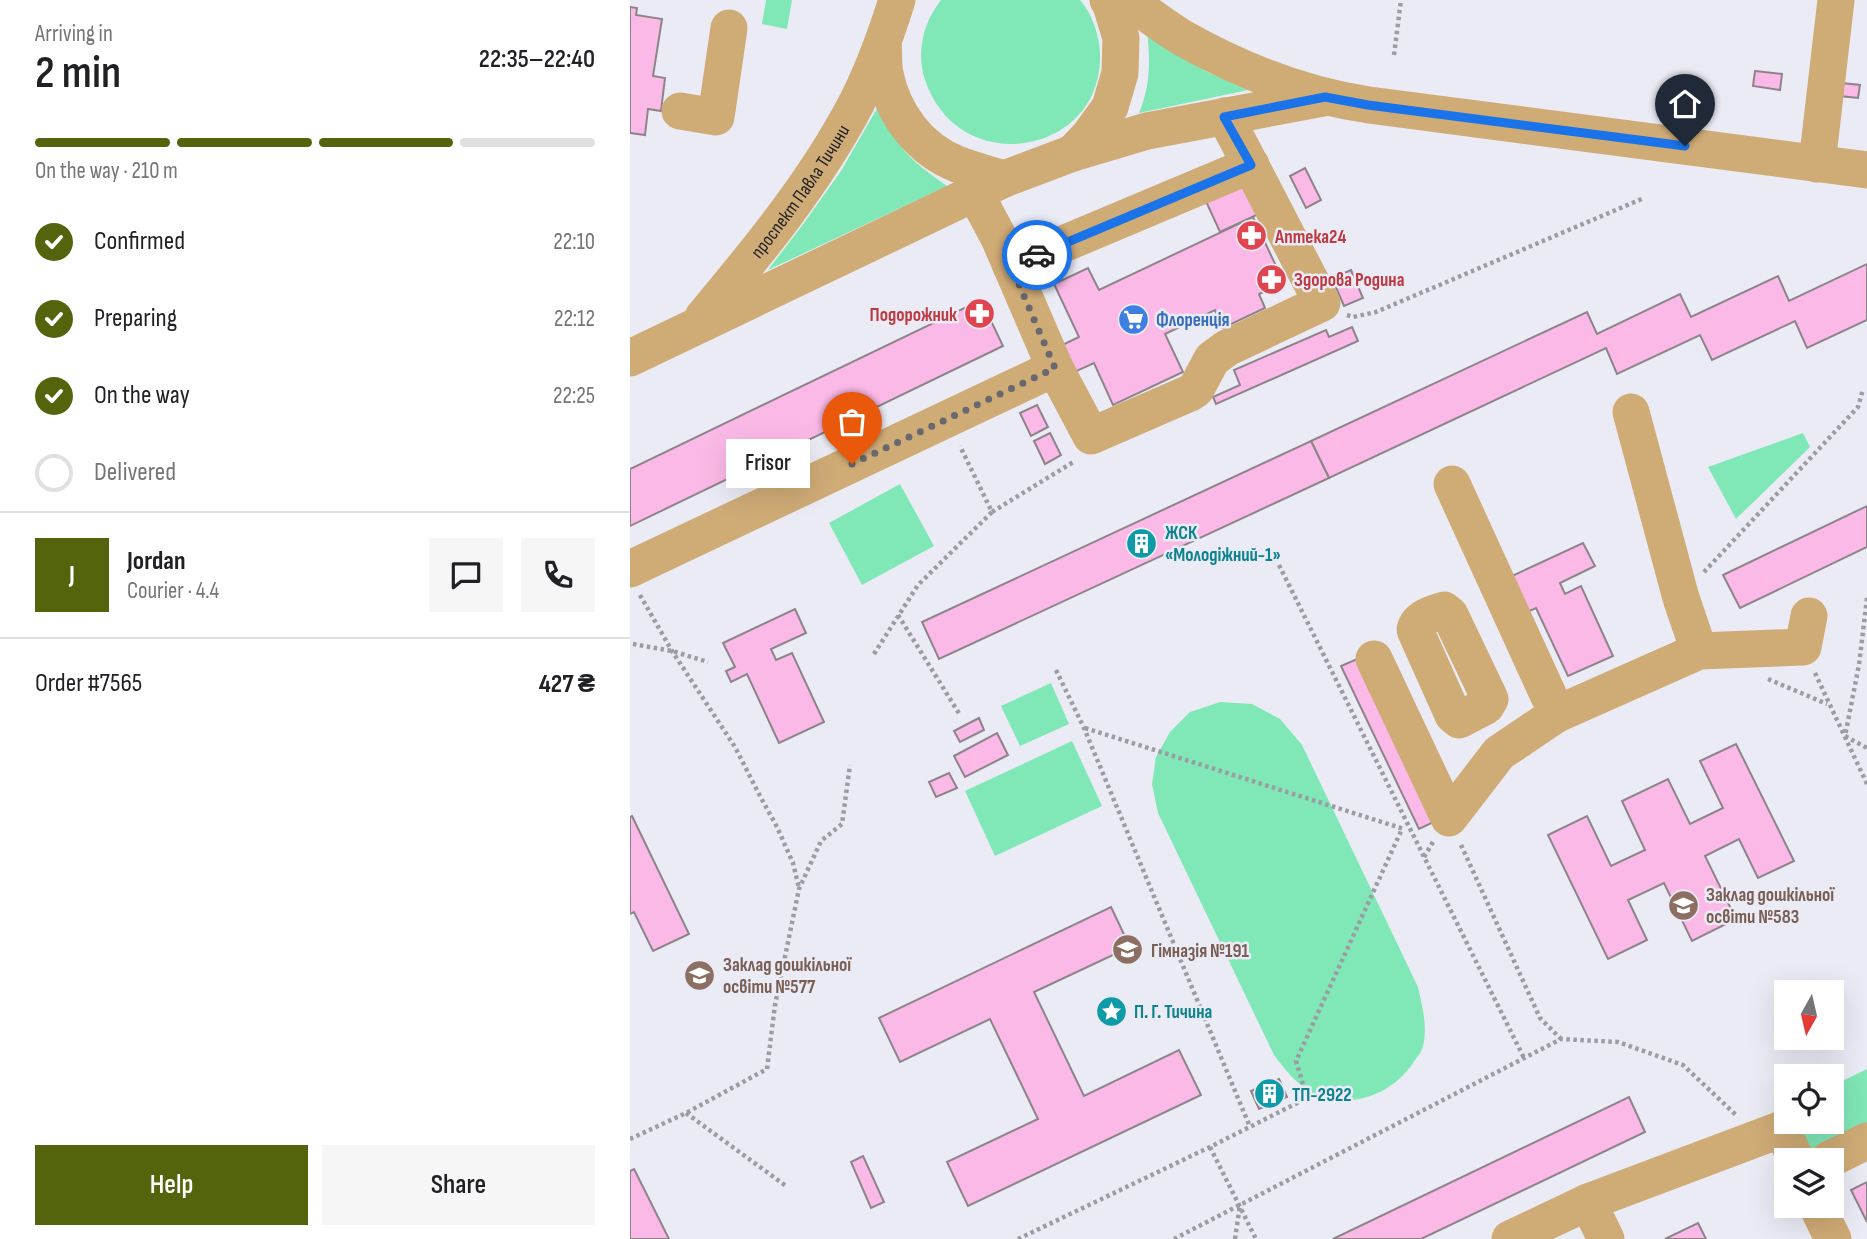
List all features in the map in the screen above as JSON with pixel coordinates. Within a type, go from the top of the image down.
[{"type":"street","name":"проспект Павла Тичини","points":[[695,326],[753,257],[811,178],[856,104],[883,42],[897,0]]},
{"type":"street","name":"проспект Павла Тичини","points":[[1073,153],[1110,107],[1120,74],[1121,38],[1108,0]]},
{"type":"street","name":"проспект Павла Тичини","points":[[1128,0],[1180,36],[1247,71],[1325,97],[1368,105],[1867,170]]},
{"type":"street","points":[[1817,163],[1836,0]]},
{"type":"street","points":[[680,111],[716,117],[729,27]]},
{"type":"street","name":"проспект Павла Тичини","points":[[883,42],[884,72],[892,101],[908,127],[929,148],[989,186]]},
{"type":"street","name":"проспект Павла Тичини","points":[[630,358],[989,186],[1073,153],[1147,131],[1325,97]]},
{"type":"street","points":[[989,186],[999,238],[1055,368],[1091,436],[1190,393],[1196,388],[1212,359],[1227,348],[1322,303],[1224,117]]},
{"type":"street","points":[[1011,266],[1251,165]]},
{"type":"street","points":[[633,578],[1055,368]]},
{"type":"street","points":[[1631,412],[1681,598],[1699,651]]},
{"type":"street","points":[[1452,484],[1557,714]]},
{"type":"street","points":[[1374,659],[1449,818],[1499,753],[1557,714],[1699,651],[1806,632]]},
{"type":"street","points":[[1476,712],[1499,753]]},
{"type":"street","points":[[1510,1239],[1588,1202],[1782,1129],[1791,1148]]},
{"type":"street","points":[[1844,1152],[1867,1141]]},
{"type":"street","points":[[1588,1202],[1606,1239]]},
{"type":"street","points":[[1823,1218],[1833,1239]]},
{"type":"path","points":[[1394,55],[1401,0]]},
{"type":"path","points":[[1322,303],[1353,317],[1376,312],[1644,198]]},
{"type":"path","points":[[1681,598],[1858,407],[1863,389]]},
{"type":"path","points":[[948,420],[992,512]]},
{"type":"path","points":[[874,654],[918,585],[992,512],[1081,457],[1091,436]]},
{"type":"path","points":[[1279,565],[1524,1058]]},
{"type":"path","points":[[633,578],[672,652],[735,747],[777,827],[793,863],[799,889]]},
{"type":"path","points":[[1845,736],[1859,665],[1867,598]]},
{"type":"path","points":[[898,615],[960,715]]},
{"type":"path","points":[[1806,632],[1828,704],[1867,784]]},
{"type":"path","points":[[633,644],[708,662]]},
{"type":"path","points":[[1859,665],[1867,661]]},
{"type":"path","points":[[1056,670],[1084,728],[1250,1127]]},
{"type":"path","points":[[1084,728],[1402,829],[1409,827]]},
{"type":"path","points":[[1845,736],[1867,748]]},
{"type":"path","points":[[630,1139],[686,1113],[767,1069],[775,1005],[799,889],[821,841],[842,824],[850,765]]},
{"type":"path","points":[[1449,818],[1540,1018],[1561,1039]]},
{"type":"path","points":[[1018,1239],[1307,1098],[1296,1061],[1402,829]]},
{"type":"path","points":[[1174,1239],[1561,1039],[1618,1042],[1682,1065],[1760,1138]]},
{"type":"path","points":[[686,1113],[786,1186]]},
{"type":"path","points":[[1210,1147],[1256,1239]]},
{"type":"path","points":[[1235,1239],[1240,1205]]},
{"type":"green space","points":[[766,0],[792,0],[787,29],[762,24]]},
{"type":"green space","points":[[941,0],[1080,0],[1094,26],[1100,54],[1095,88],[1079,115],[1055,133],[1026,143],[996,143],[967,133],[942,112],[922,69],[923,38],[930,18]]},
{"type":"green space","points":[[1147,30],[1167,49],[1207,72],[1248,90],[1139,113],[1149,72]]},
{"type":"green space","points":[[879,105],[898,143],[923,168],[947,186],[768,270],[841,171]]},
{"type":"green space","points":[[1803,433],[1810,447],[1736,519],[1708,467]]},
{"type":"green space","points":[[900,484],[934,546],[862,585],[829,523]]},
{"type":"green space","points":[[1051,683],[1069,724],[1020,746],[1001,706]]},
{"type":"green space","points":[[1220,702],[1252,704],[1280,719],[1302,745],[1418,987],[1425,1024],[1422,1050],[1398,1080],[1375,1094],[1336,1100],[1314,1094],[1289,1074],[1274,1055],[1158,813],[1152,784],[1156,757],[1170,732],[1190,712]]},
{"type":"green space","points":[[1072,741],[1102,806],[995,856],[965,791]]},
{"type":"green space","points":[[1867,1069],[1867,1123],[1818,1148],[1796,1148],[1790,1134],[1844,1134],[1844,1080]]},
{"type":"building","points":[[630,7],[637,8],[636,15],[662,19],[653,76],[665,78],[661,111],[648,109],[645,135],[630,133]]},
{"type":"building","points":[[1755,71],[1782,74],[1780,90],[1753,86]]},
{"type":"building","points":[[1842,83],[1860,85],[1858,98],[1840,96]]},
{"type":"building","points":[[1305,168],[1321,200],[1306,208],[1290,176]]},
{"type":"building","points":[[1247,177],[1263,212],[1220,232],[1204,197]]},
{"type":"building","name":"Флоренція","points":[[1253,217],[1284,283],[1259,294],[1265,308],[1223,328],[1215,310],[1165,334],[1183,372],[1113,405],[1094,363],[1070,374],[1058,347],[1079,337],[1054,284],[1088,268],[1099,290]]},
{"type":"building","points":[[1867,264],[1867,320],[1807,348],[1795,321],[1712,360],[1700,335],[1617,374],[1606,348],[1329,478],[1311,441],[1587,312],[1597,334],[1680,294],[1691,317],[1778,276],[1789,301]]},
{"type":"building","points":[[1351,270],[1363,298],[1344,306],[1332,278]]},
{"type":"building","points":[[981,300],[1003,346],[630,526],[630,469]]},
{"type":"building","points":[[1352,327],[1358,341],[1216,404],[1213,397],[1240,385],[1234,370],[1326,330],[1329,337]]},
{"type":"building","points":[[1037,405],[1048,427],[1031,436],[1020,413]]},
{"type":"building","points":[[1050,433],[1061,455],[1045,464],[1034,441]]},
{"type":"building","name":"ЖСК «Молодіжний-1»","points":[[1311,441],[1329,478],[939,659],[922,622]]},
{"type":"building","points":[[1867,506],[1867,547],[1740,608],[1723,575]]},
{"type":"building","points":[[1583,543],[1595,566],[1560,583],[1565,594],[1581,586],[1613,656],[1568,676],[1536,608],[1520,615],[1512,576]]},
{"type":"building","points":[[795,609],[806,633],[771,649],[776,660],[792,653],[824,722],[779,743],[747,674],[731,682],[726,671],[735,667],[723,643]]},
{"type":"building","points":[[1364,656],[1442,818],[1419,829],[1341,666]]},
{"type":"building","points":[[979,718],[984,730],[960,742],[954,731]]},
{"type":"building","points":[[997,733],[1008,755],[965,777],[954,756]]},
{"type":"building","points":[[1736,744],[1794,861],[1758,878],[1739,839],[1705,856],[1736,919],[1692,941],[1664,883],[1628,900],[1647,940],[1608,959],[1548,835],[1587,816],[1611,866],[1645,850],[1622,801],[1668,779],[1690,824],[1723,808],[1700,761]]},
{"type":"building","points":[[949,773],[957,788],[936,797],[929,782]]},
{"type":"building","points":[[632,816],[689,934],[653,951],[634,912],[630,914]]},
{"type":"building","points":[[1111,907],[1130,947],[1034,992],[1084,1096],[1179,1050],[1201,1095],[968,1206],[947,1162],[1038,1119],[990,1019],[900,1062],[879,1018]]},
{"type":"building","name":"ТП-2922","points":[[1279,1079],[1287,1097],[1259,1109],[1251,1091]]},
{"type":"building","points":[[1629,1097],[1645,1132],[1421,1239],[1333,1239]]},
{"type":"building","points":[[863,1156],[884,1202],[871,1208],[851,1162]]},
{"type":"building","points":[[634,1169],[669,1239],[630,1239],[630,1171]]},
{"type":"building","points":[[1867,1182],[1867,1222],[1851,1190]]},
{"type":"building","points":[[1698,1223],[1706,1239],[1665,1239]]},
{"type":"way so far","points":[[852,464],[1055,368],[1011,266],[1037,255]]},
{"type":"place","name":"Аптека24","points":[[1252,236]]},
{"type":"place","name":"Здорова Родина","points":[[1271,279]]},
{"type":"place","name":"Подорожник","points":[[980,314]]},
{"type":"place","name":"Флоренція","points":[[1133,319]]},
{"type":"place","name":"Frisor","points":[[852,464]]},
{"type":"place","name":"ЖСК «Молодіжний-1»","points":[[1142,543]]},
{"type":"place","name":"Заклад дошкільної освіти №583","points":[[1683,905]]},
{"type":"place","name":"Гімназія №191","points":[[1128,950]]},
{"type":"place","name":"Заклад дошкільної освіти №577","points":[[700,975]]},
{"type":"place","name":"П. Г. Тичина","points":[[1111,1011]]},
{"type":"place","name":"ТП-2922","points":[[1269,1094]]},
{"type":"route","points":[[1037,255],[1251,165],[1224,117],[1325,97],[1368,105],[1685,146]]}]
